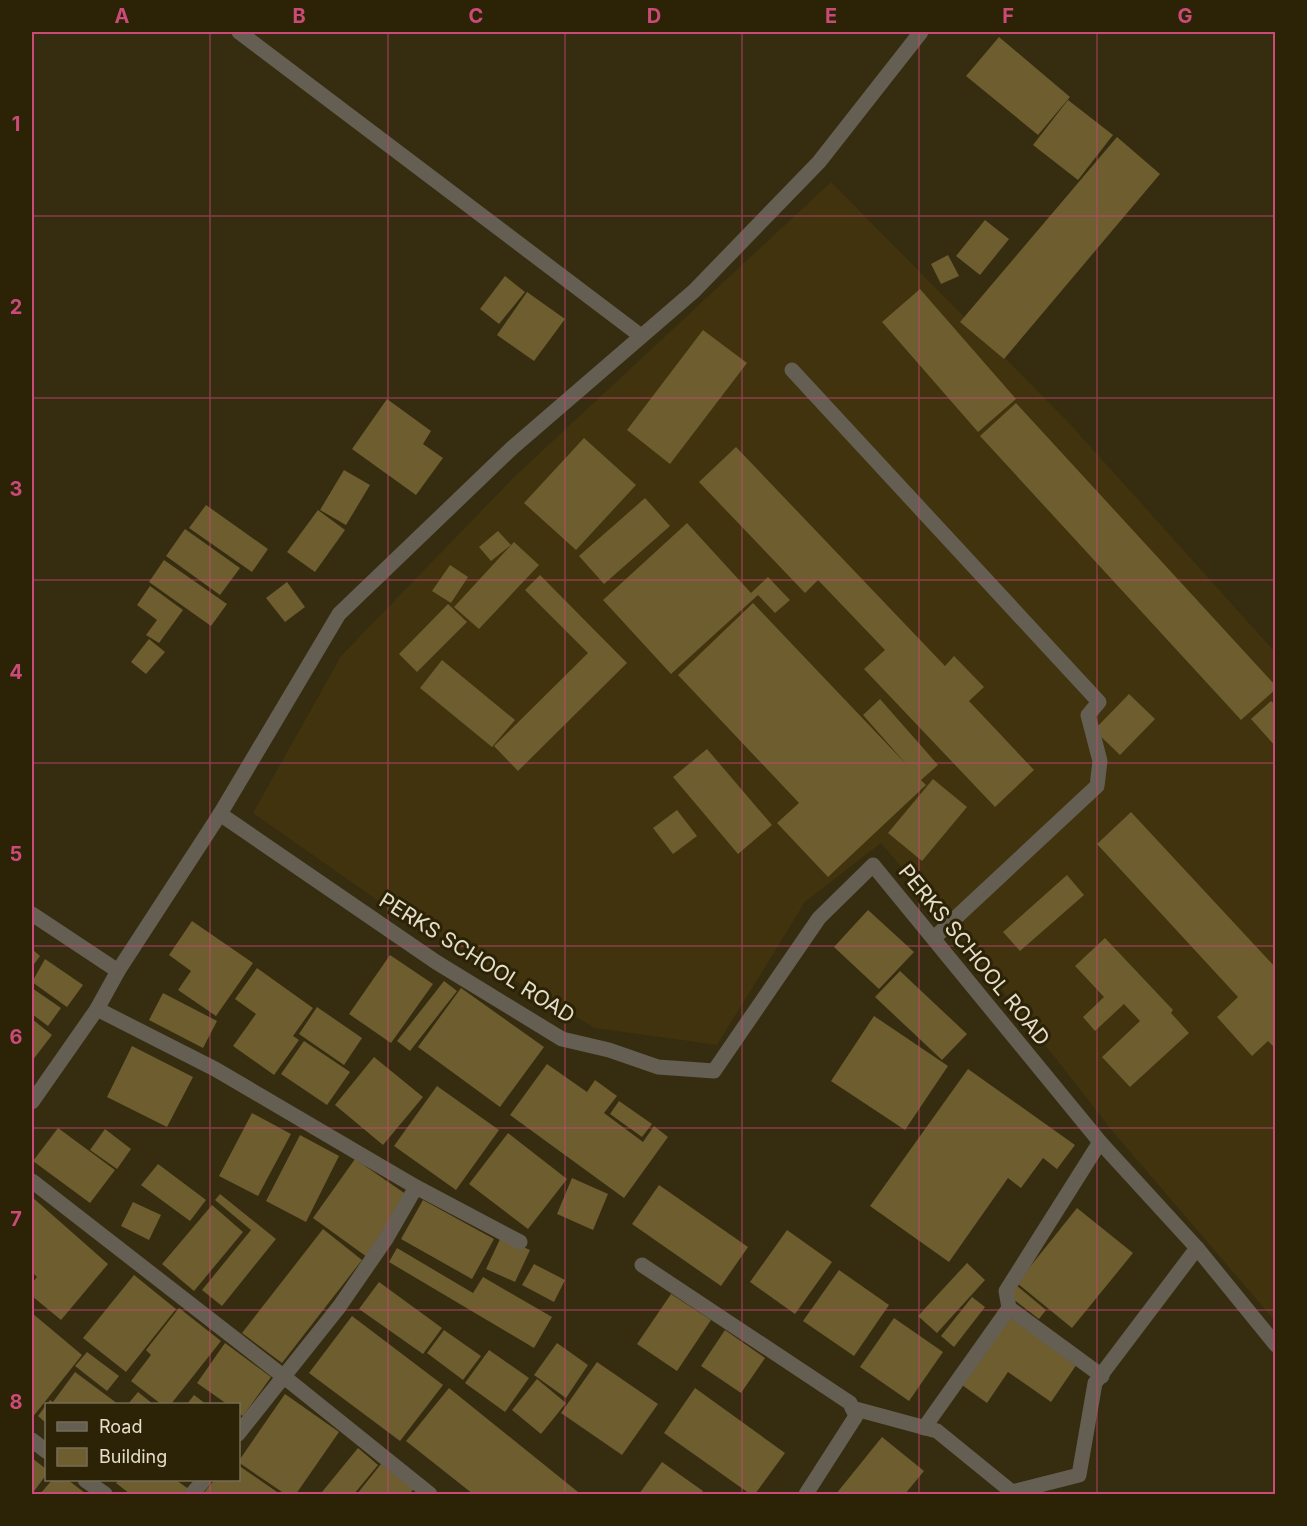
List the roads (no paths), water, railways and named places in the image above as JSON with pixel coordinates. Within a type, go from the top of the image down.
[{"type":"street","points":[[239,32],[641,336]]},
{"type":"street","points":[[32,1102],[97,1009],[118,971],[220,814],[339,614],[512,448],[694,291],[819,162],[921,32]]},
{"type":"street","points":[[792,370],[1099,702],[1088,715],[1100,761],[1097,786],[934,938]]},
{"type":"street","name":"PERKS SCHOOL ROAD","points":[[220,814],[436,962],[562,1039],[609,1050],[658,1067],[714,1071],[819,918],[873,865],[1100,1142],[1197,1248],[1275,1345]]},
{"type":"street","points":[[32,914],[118,971]]},
{"type":"street","points":[[97,1009],[215,1069],[416,1187],[520,1242]]},
{"type":"street","points":[[1100,1142],[1006,1291],[1009,1308],[1102,1376]]},
{"type":"street","points":[[32,1181],[283,1376],[430,1494]]},
{"type":"street","points":[[240,1431],[339,1307],[386,1239],[416,1187]]},
{"type":"street","points":[[852,1408],[937,1431],[1012,1492],[1079,1475],[1095,1383],[1197,1248]]},
{"type":"street","points":[[642,1265],[850,1403],[856,1416],[806,1494]]},
{"type":"street","points":[[924,1428],[1009,1308]]},
{"type":"street","points":[[32,1440],[45,1450]]},
{"type":"street","points":[[88,1481],[105,1494]]},
{"type":"street","points":[[192,1494],[202,1481]]}]
